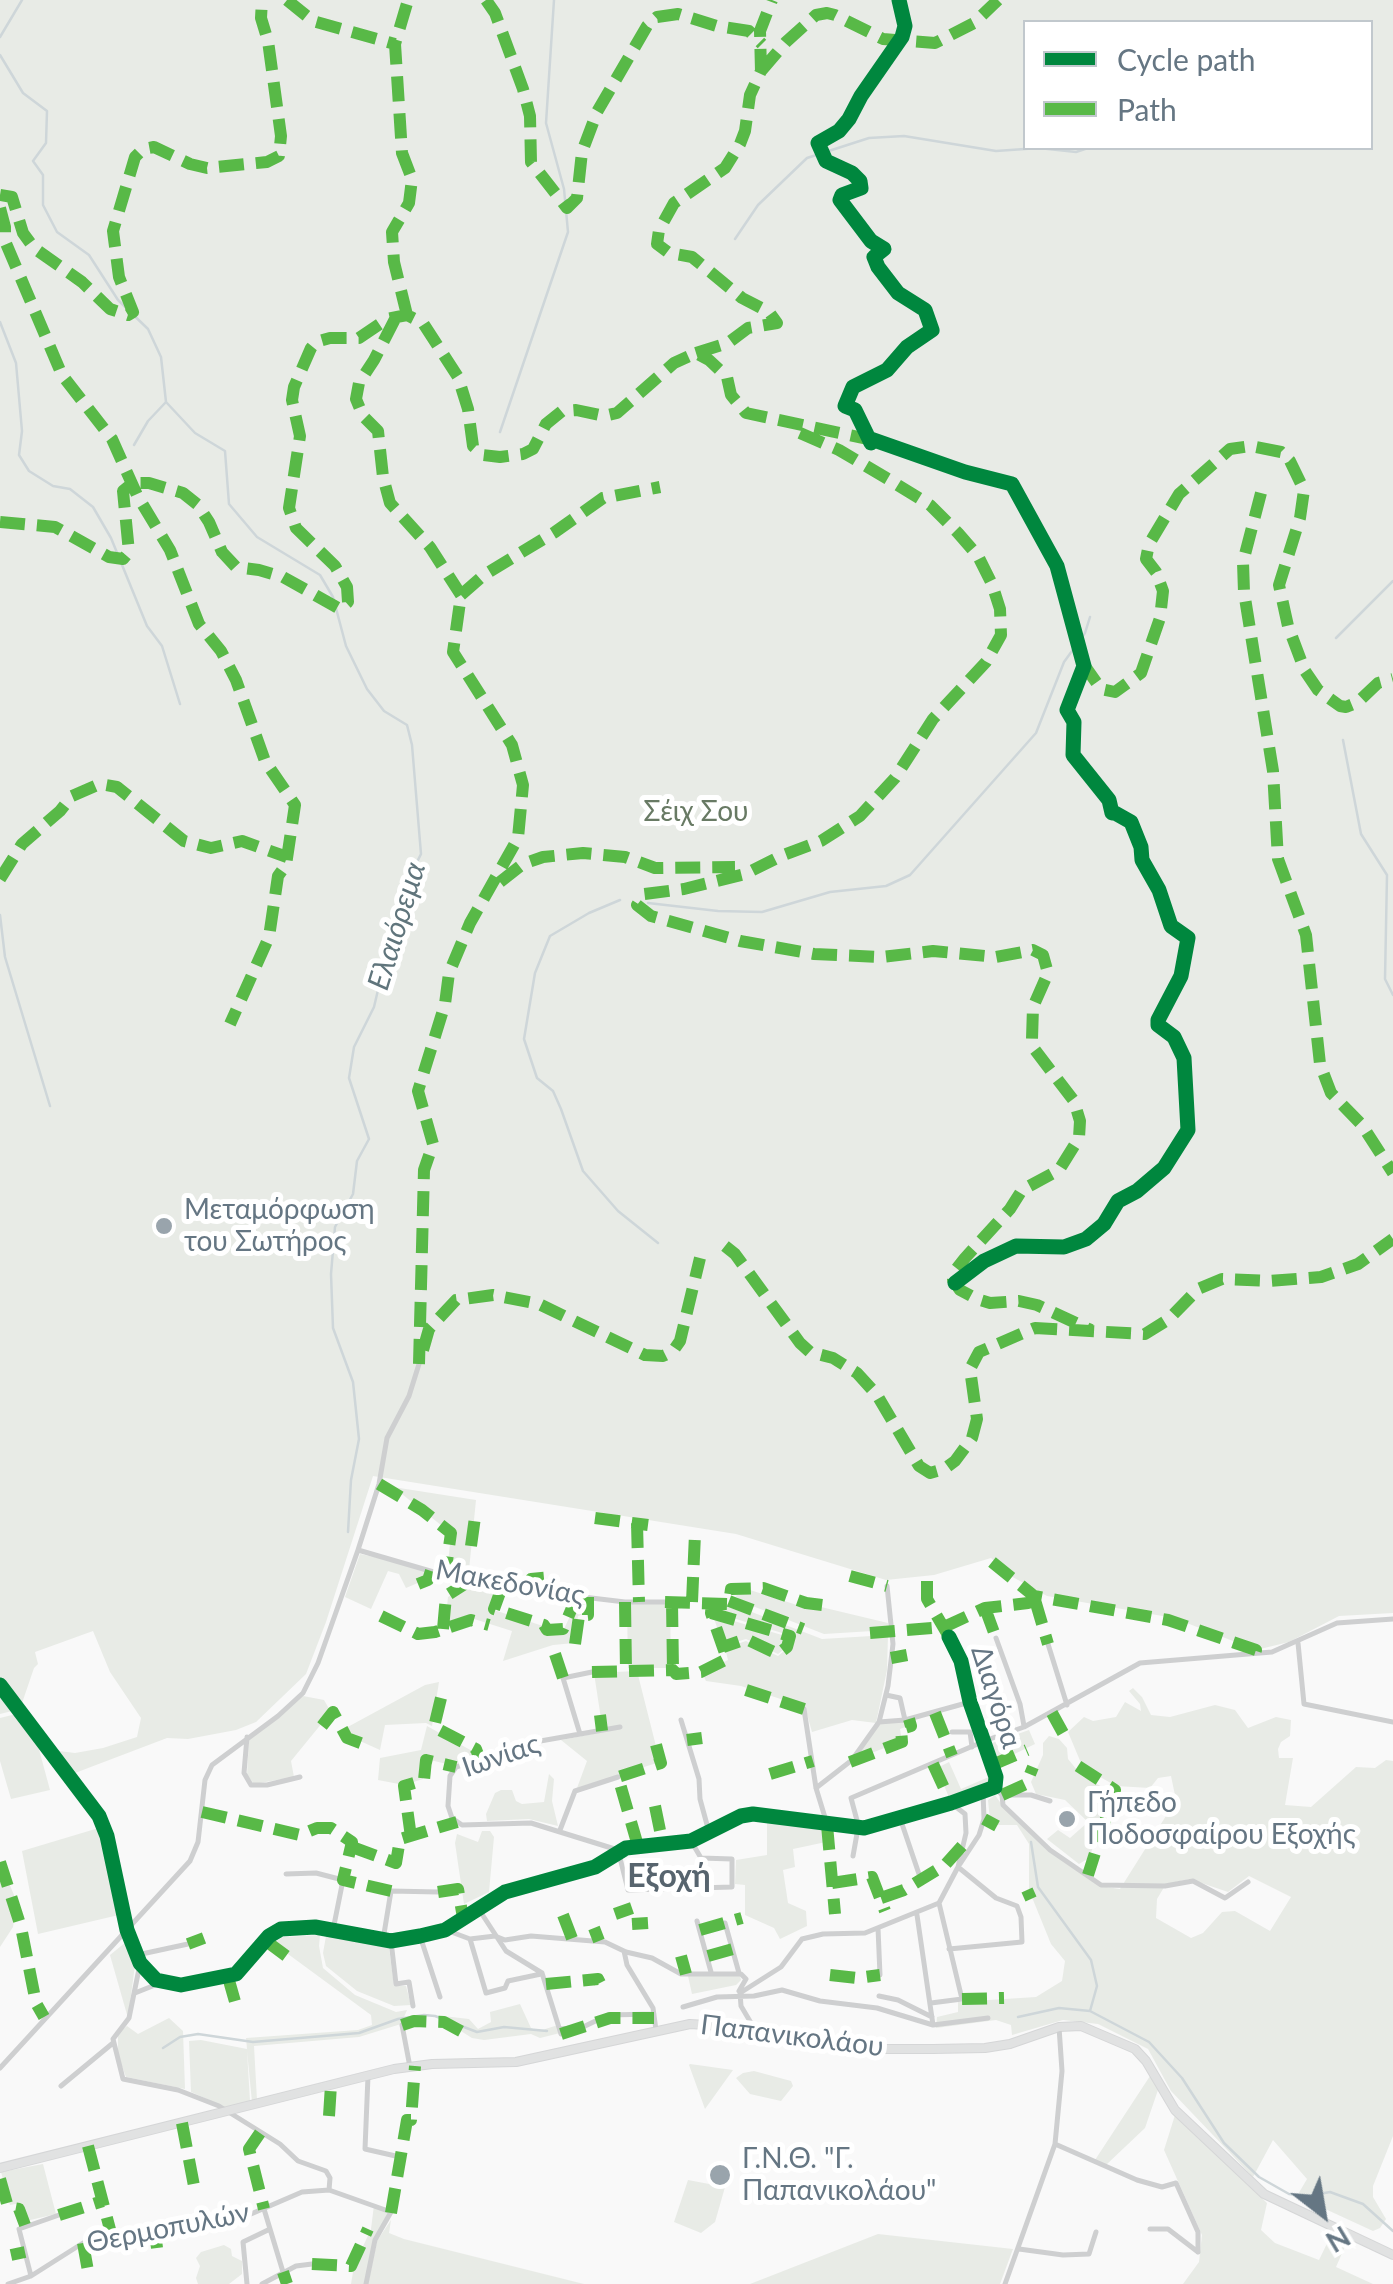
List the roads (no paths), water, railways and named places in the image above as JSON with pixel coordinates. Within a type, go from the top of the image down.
[{"type":"main road","name":"Παπανικολάου","points":[[0,2168],[410,2066],[503,2064],[708,2023],[860,2047],[933,2049],[996,2047],[1060,2027],[1092,2029],[1135,2049],[1176,2110],[1264,2194],[1393,2255]]},
{"type":"street","points":[[0,2068],[192,1857],[199,1838],[206,1776],[215,1761],[303,1693],[318,1664],[358,1550],[379,1484],[387,1438],[409,1396],[419,1364]]},
{"type":"street","name":"Μακεδονίας","points":[[358,1550],[498,1587],[625,1602],[665,1602]]},
{"type":"street","points":[[816,1788],[850,1762],[878,1722],[886,1695],[892,1644],[887,1586]]},
{"type":"street","points":[[854,1856],[859,1828],[851,1798],[1024,1727],[1140,1663],[1284,1649],[1337,1622],[1393,1619]]},
{"type":"street","name":"Διαγόρα","points":[[618,1850],[691,1841],[732,1818],[753,1814],[859,1828],[951,1804],[995,1786],[996,1777],[970,1702],[961,1660],[949,1637]]},
{"type":"street","points":[[996,1638],[1024,1727]]},
{"type":"street","points":[[1298,1642],[1304,1704],[1393,1722]]},
{"type":"street","points":[[1048,1644],[1067,1705]]},
{"type":"street","points":[[580,1734],[563,1678],[592,1672]]},
{"type":"street","points":[[0,1685],[99,1816],[107,1836],[126,1930],[138,1959],[162,1983]]},
{"type":"street","points":[[886,1695],[900,1698],[906,1720]]},
{"type":"street","points":[[878,1722],[906,1720],[970,1702]]},
{"type":"street","points":[[804,1709],[816,1788],[827,1825]]},
{"type":"street","points":[[681,1720],[710,1832]]},
{"type":"street","name":"Ιωνίας","points":[[560,1830],[531,1823],[469,1826],[457,1822],[448,1806],[452,1770],[529,1743],[620,1727]]},
{"type":"street","points":[[952,1732],[970,1732],[972,1747]]},
{"type":"street","points":[[247,1737],[244,1773],[250,1785],[300,1777]]},
{"type":"street","points":[[618,1777],[575,1792],[560,1830],[618,1850]]},
{"type":"street","points":[[995,1786],[1002,1794],[1003,1805],[1050,1850],[1101,1885],[1150,1886],[1193,1881],[1226,1898],[1248,1882]]},
{"type":"street","points":[[740,1995],[781,1968],[802,1939],[878,1928],[939,1903],[979,1835],[984,1819],[983,1792]]},
{"type":"street","points":[[1002,1794],[1031,1794],[1050,1801]]},
{"type":"street","points":[[951,1804],[962,1810],[967,1820],[958,1867]]},
{"type":"street","points":[[900,1818],[921,1880]]},
{"type":"street","points":[[618,1850],[628,1890],[732,1887],[732,1861],[700,1858],[691,1841]]},
{"type":"street","points":[[135,1993],[162,1983],[181,1985],[231,1976],[240,1971],[269,1936],[281,1929],[315,1927],[387,1941],[445,1930],[524,1885],[596,1867],[618,1850]]},
{"type":"street","points":[[948,1949],[1022,1942],[1017,1906],[996,1898],[958,1867]]},
{"type":"street","points":[[286,1874],[316,1873],[343,1880],[334,1930]]},
{"type":"street","points":[[413,2006],[409,1982],[396,1984],[387,1941],[392,1891],[438,1892]]},
{"type":"street","points":[[931,2002],[962,1999],[939,1903]]},
{"type":"street","points":[[478,1908],[506,1951],[542,1974],[560,2032],[608,2015],[654,2014]]},
{"type":"street","points":[[916,1914],[933,2025]]},
{"type":"street","points":[[697,1921],[710,1972]]},
{"type":"street","points":[[700,1930],[725,1923],[739,1974]]},
{"type":"street","points":[[878,1928],[880,1975]]},
{"type":"street","points":[[445,1930],[470,1940],[530,1936],[598,1941],[652,1958],[682,1974],[739,1974],[746,1977],[739,1988],[741,2006],[754,2028]]},
{"type":"street","points":[[420,1936],[440,1997]]},
{"type":"street","points":[[470,1940],[486,1993],[504,1988],[506,1982],[542,1974]]},
{"type":"street","points":[[138,1959],[188,1944]]},
{"type":"street","points":[[624,1952],[654,2014],[656,2031]]},
{"type":"street","points":[[138,1959],[128,2018],[114,2034],[120,2074],[125,2081],[178,2090],[227,2111],[280,2144],[298,2161],[326,2171],[329,2190],[391,2212],[376,2240],[366,2284]]},
{"type":"street","points":[[683,2008],[722,1996],[792,1992],[820,2001],[877,2008],[933,2025],[988,2018]]},
{"type":"street","points":[[879,1996],[898,2000],[932,2017]]},
{"type":"street","points":[[402,2025],[410,2066]]},
{"type":"street","points":[[1005,2284],[1055,2144],[1062,2071],[1060,2027]]},
{"type":"street","points":[[61,2086],[113,2043]]},
{"type":"street","points":[[368,2076],[365,2149],[400,2157]]},
{"type":"street","points":[[1055,2144],[1137,2180],[1162,2188],[1176,2183],[1198,2232],[1198,2252],[1168,2229],[1150,2229]]},
{"type":"street","name":"Θερμοπυλών","points":[[8,2284],[31,2276],[83,2244],[238,2220],[302,2192],[329,2190]]},
{"type":"street","points":[[264,2209],[283,2272]]},
{"type":"street","points":[[31,2276],[20,2229],[58,2215]]},
{"type":"street","points":[[247,2284],[243,2242],[268,2230]]},
{"type":"street","points":[[1019,2248],[1063,2256],[1089,2254],[1096,2232]]},
{"type":"street","points":[[262,2284],[283,2272],[312,2264]]},
{"type":"waterway","name":"Ελαιόρεμα","points":[[0,37],[22,0]]},
{"type":"waterway","name":"Ελαιόρεμα","points":[[500,432],[568,232],[564,189],[546,123],[554,0]]},
{"type":"waterway","name":"Ελαιόρεμα","points":[[0,55],[23,93],[47,111],[46,143],[33,161],[43,175],[43,205],[57,232],[89,255],[118,300],[148,329],[161,357],[166,402],[148,421],[134,445]]},
{"type":"waterway","points":[[735,239],[758,205],[807,158],[869,138],[904,136],[996,151],[1023,149]]},
{"type":"waterway","points":[[1058,150],[1082,150]]},
{"type":"waterway","points":[[0,322],[16,363],[22,431],[19,455],[29,471],[53,486],[70,489],[93,507],[111,538],[147,626],[162,646],[180,704]]},
{"type":"waterway","name":"Ελαιόρεμα","points":[[166,402],[195,433],[225,451],[229,504],[257,537],[320,575],[333,597],[346,646],[367,689],[384,711],[407,725],[412,745],[421,854],[400,896],[374,1007],[354,1047],[349,1078],[369,1139],[357,1161],[353,1194],[335,1227],[331,1274],[333,1328],[353,1382],[359,1439],[351,1480],[348,1532]]},
{"type":"waterway","points":[[1336,638],[1393,581]]},
{"type":"waterway","points":[[648,903],[762,912],[830,892],[886,886],[910,875],[1036,733],[1064,662],[1085,633],[1090,617]]},
{"type":"waterway","points":[[1343,740],[1361,834],[1387,875],[1385,979],[1393,995]]},
{"type":"waterway","points":[[620,900],[550,936],[535,973],[524,1039],[537,1078],[553,1091],[583,1171],[618,1211],[658,1243]]},
{"type":"waterway","points":[[0,915],[5,957],[50,1106]]},
{"type":"waterway","points":[[1031,1842],[1038,1887],[1091,1960],[1097,1986],[1090,2011]]},
{"type":"waterway","points":[[1018,2017],[1059,2008],[1090,2011],[1149,2042],[1182,2078],[1224,2143],[1259,2177],[1289,2194],[1330,2192],[1363,2204],[1393,2231]]},
{"type":"waterway","points":[[163,2048],[180,2037],[198,2034],[253,2042],[359,2033],[398,2019],[424,2015],[477,2032],[504,2027],[547,2031]]},
{"type":"place","name":"Μεταμόρφωση του Σωτήρος","points":[[164,1226]]},
{"type":"place","name":"Γήπεδο Ποδοσφαίρου Εξοχής","points":[[1067,1819]]},
{"type":"place","name":"Γ.Ν.Θ. \"Γ. Παπανικολάου\"","points":[[720,2175]]},
{"type":"district","name":"Εξοχή","points":[[669,1877]]},
{"type":"park label","name":"Σέιχ Σου","points":[[696,812]]}]
